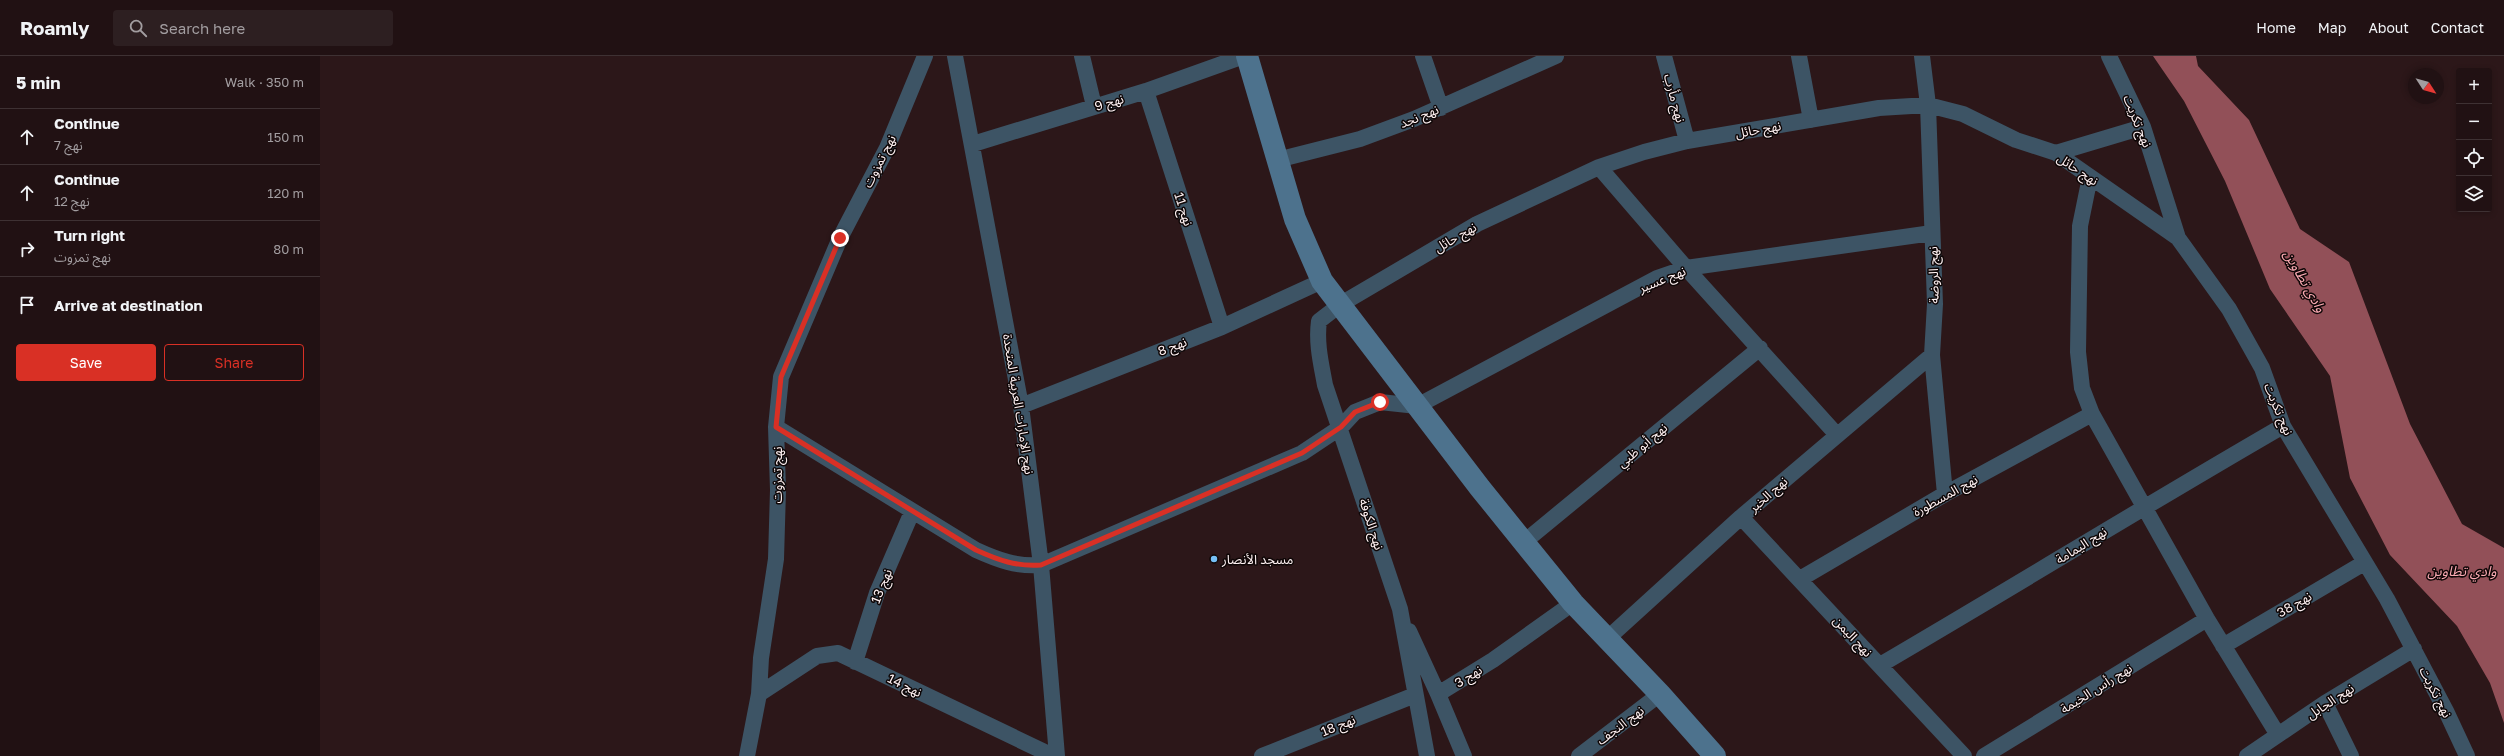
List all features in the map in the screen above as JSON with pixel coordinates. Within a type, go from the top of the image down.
[{"type":"main road","points":[[1245,56],[1295,218],[1322,281],[1341,304],[1417,406],[1573,603],[1660,694],[1714,756]]},
{"type":"street","name":"نهج تمزوت","points":[[747,756],[759,694],[761,658],[776,559],[778,490],[776,427],[781,377],[798,332],[840,238],[888,148],[925,56]]},
{"type":"street","name":"نهج الإمارات العربية المتحدة","points":[[955,56],[973,144],[1021,406],[1041,565],[1057,756]]},
{"type":"street","points":[[1082,56],[1094,106]]},
{"type":"street","name":"نهج 9","points":[[973,144],[1146,90],[1245,56]]},
{"type":"street","points":[[1423,56],[1441,108]]},
{"type":"street","name":"نهج مأرب","points":[[1664,56],[1687,141]]},
{"type":"street","points":[[1799,56],[1810,120]]},
{"type":"street","name":"نهج الروضة","points":[[1922,56],[1928,105],[1935,304],[1932,355],[1945,494]]},
{"type":"street","name":"نهج تكريت","points":[[2109,56],[2143,127],[2178,238],[2229,309],[2262,368],[2283,426],[2387,599],[2414,649],[2467,756]]},
{"type":"street","name":"نهج نجد","points":[[1277,160],[1360,139],[1441,108],[1546,58]]},
{"type":"street","name":"نهج 11","points":[[1146,90],[1222,327]]},
{"type":"street","name":"نهج حائل","points":[[1341,304],[1477,224],[1599,167],[1644,152],[1687,141],[1879,108],[1928,105],[1963,114],[2016,140],[2056,153],[2178,238]]},
{"type":"street","points":[[2056,153],[2143,127]]},
{"type":"street","points":[[1599,167],[1686,268],[1837,434]]},
{"type":"street","points":[[2090,177],[2080,226],[2078,352],[2082,388],[2092,414],[2207,618],[2278,735]]},
{"type":"street","name":"نهج عسير","points":[[1417,406],[1617,298],[1657,278],[1686,268],[1932,233]]},
{"type":"street","name":"نهج 8","points":[[1021,406],[1222,327],[1322,281]]},
{"type":"street","name":"نهج الكوفة","points":[[1341,304],[1319,320],[1317,337],[1325,385],[1341,427],[1400,609],[1427,756]]},
{"type":"street","name":"نهج أبو ظبي","points":[[1524,542],[1760,348]]},
{"type":"street","name":"نهج الخبر","points":[[1608,638],[1741,516],[1932,355]]},
{"type":"street","points":[[776,427],[976,550],[1000,560],[1024,567],[1041,565],[1302,453],[1341,427],[1355,412],[1380,402],[1417,406]]},
{"type":"street","name":"نهج المسطورة","points":[[1800,579],[1945,494],[2092,414]]},
{"type":"street","name":"نهج اليمامة","points":[[1880,665],[2007,591],[2144,506],[2283,426]]},
{"type":"street","name":"نهج 13","points":[[855,662],[877,593],[912,512]]},
{"type":"street","name":"نهج اليمن","points":[[1741,516],[1964,756]]},
{"type":"street","name":"نهج 38","points":[[2223,646],[2364,563]]},
{"type":"street","name":"نهج 3","points":[[1400,609],[1438,694],[1493,660],[1573,603]]},
{"type":"street","name":"نهج رأس الخيمة","points":[[1984,756],[2207,618]]},
{"type":"street","name":"نهج الجابل","points":[[2247,756],[2325,703],[2414,649]]},
{"type":"street","name":"نهج 14","points":[[759,694],[817,656],[838,653],[1052,756]]},
{"type":"street","name":"نهج 18","points":[[1262,756],[1415,694]]},
{"type":"street","points":[[1438,694],[1464,756]]},
{"type":"street","name":"نهج النجف","points":[[1579,756],[1660,694]]},
{"type":"street","points":[[2325,703],[2351,756]]},
{"type":"water","name":"وادي تطاوين","points":[[2153,56],[2196,56],[2198,66],[2249,120],[2300,229],[2349,262],[2410,424],[2462,524],[2504,548],[2504,723],[2490,683],[2457,626],[2390,555],[2350,478],[2330,376],[2270,289],[2225,181],[2184,101]]},
{"type":"place","name":"مسجد الأنصار","points":[[1214,559]]},
{"type":"route","points":[[840,238],[798,332],[781,377],[776,427],[976,550],[1000,560],[1024,567],[1041,565],[1302,453],[1341,427],[1355,412],[1380,402]]}]
